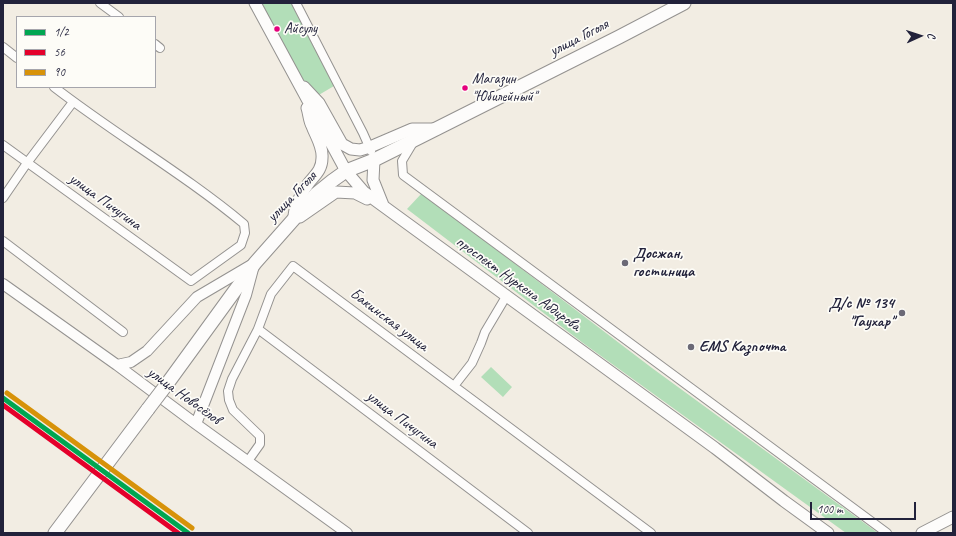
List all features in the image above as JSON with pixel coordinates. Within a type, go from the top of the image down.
[{"type":"highway","name":"улица Гоголя","points":[[55,533],[167,384],[254,263],[316,194],[346,171],[374,160],[416,140],[684,3]]},
{"type":"main road","name":"проспект Нуркена Абдирова","points":[[255,3],[346,171],[364,192],[507,295],[715,448],[784,502],[828,533]]},
{"type":"main road","points":[[295,78],[319,103],[342,144],[351,149],[360,150],[412,129],[437,129]]},
{"type":"main road","points":[[291,222],[298,201],[308,184],[320,171],[322,160],[322,152],[311,125],[305,96]]},
{"type":"main road","points":[[374,160],[373,180],[380,204]]},
{"type":"main road","points":[[291,222],[336,192],[355,193],[380,204]]},
{"type":"main road","points":[[922,533],[953,516]]},
{"type":"street","points":[[100,3],[118,16]]},
{"type":"street","points":[[296,3],[370,146],[374,160]]},
{"type":"street","points":[[3,47],[16,57]]},
{"type":"street","points":[[3,198],[27,163],[73,102],[55,88]]},
{"type":"street","name":"улица Пичугина","points":[[3,145],[191,282],[241,245],[245,234],[244,224],[236,217],[73,102]]},
{"type":"street","name":"проспект Нуркена Абдирова","points":[[416,140],[402,162],[403,175],[887,533]]},
{"type":"street","points":[[3,241],[123,332]]},
{"type":"street","points":[[117,365],[131,362],[147,351],[197,297],[254,263]]},
{"type":"street","points":[[196,424],[246,295],[254,263]]},
{"type":"street","name":"Бакинская улица","points":[[248,461],[258,449],[260,444],[260,436],[234,410],[229,400],[228,391],[232,379],[258,329],[271,294],[293,266],[651,533]]},
{"type":"street","name":"улица Новосёлов","points":[[3,284],[117,365],[347,533]]},
{"type":"street","points":[[454,386],[472,363],[485,332],[507,295]]},
{"type":"street","name":"улица Пичугина","points":[[258,329],[528,533]]},
{"type":"green space","points":[[262,3],[291,3],[334,86],[317,96],[299,76]]},
{"type":"green space","points":[[422,193],[652,368],[878,533],[846,533],[583,343],[407,209]]},
{"type":"green space","points":[[491,367],[512,387],[503,397],[481,377]]},
{"type":"transit line","name":"90","points":[[7,393],[192,528]]},
{"type":"transit line","name":"1/2","points":[[3,398],[188,533]]},
{"type":"transit line","name":"56","points":[[3,405],[178,533]]},
{"type":"place","name":"Айсулу","points":[[277,29]]},
{"type":"place","name":"Магазин \"Юбилейный\"","points":[[465,88]]},
{"type":"place","name":"Досжан, гостиница","points":[[625,263]]},
{"type":"place","name":"Д/с № 134 \"Гаухар\"","points":[[902,313]]},
{"type":"place","name":"EMS Казпочта","points":[[691,347]]}]
